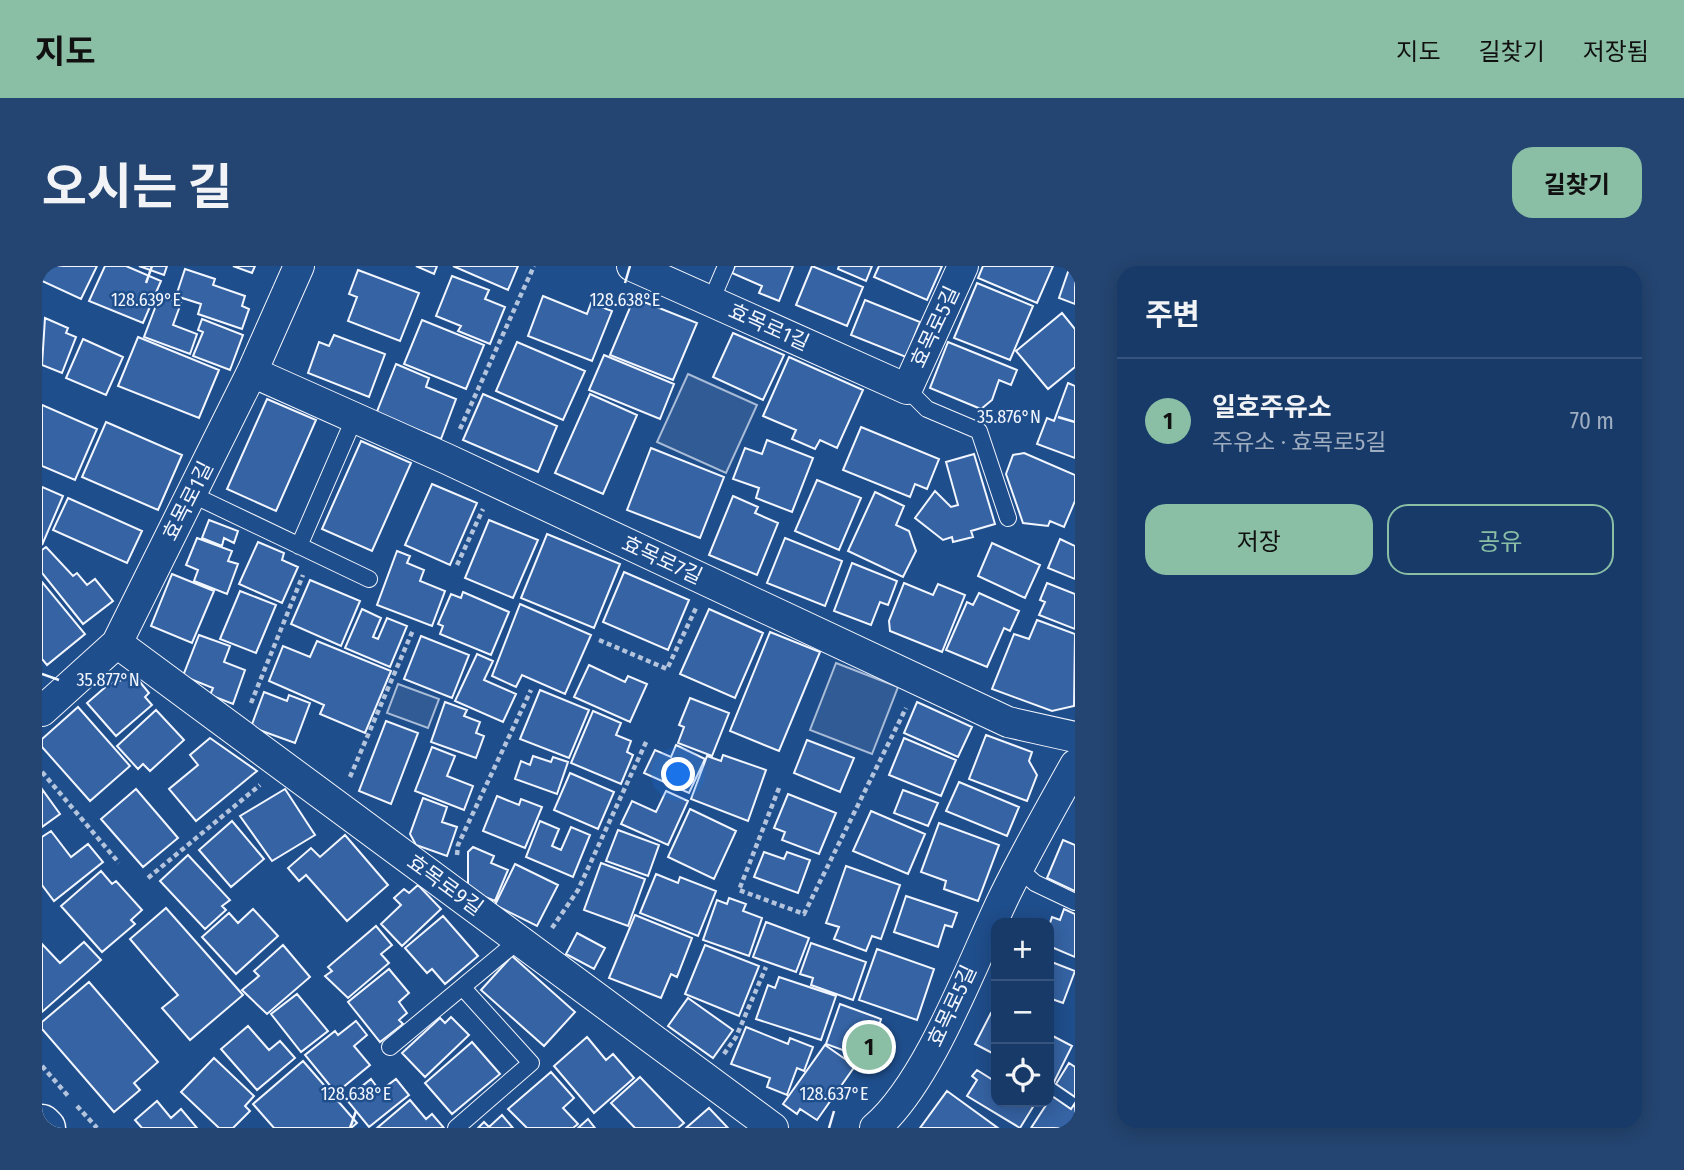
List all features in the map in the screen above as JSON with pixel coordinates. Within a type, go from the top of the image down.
[{"type":"street","name":"효목로1길","points":[[42,711],[117,643],[252,372],[299,266]]},
{"type":"street","name":"효목로1길","points":[[632,266],[907,388]]},
{"type":"street","name":"효목로5길","points":[[907,388],[963,266]]},
{"type":"street","name":"효목로7길","points":[[252,372],[447,459],[1008,722],[1075,737]]},
{"type":"street","name":"효목로9길","points":[[117,643],[773,1128]]},
{"type":"street","name":"효목로5길","points":[[875,1128],[902,1098],[925,1063],[1017,868],[1075,765]]},
{"type":"street","points":[[42,1124],[46,1128]]},
{"type":"lane","points":[[711,302],[726,266]]},
{"type":"lane","points":[[907,388],[927,409],[979,431],[1008,518]]},
{"type":"lane","points":[[306,549],[354,419]]},
{"type":"lane","points":[[191,494],[369,579]]},
{"type":"lane","points":[[1017,868],[1035,883],[1075,902]]},
{"type":"lane","points":[[390,1047],[463,988],[527,946]]},
{"type":"lane","points":[[456,1128],[531,1063],[463,988]]},
{"type":"path","points":[[447,459],[534,266]]},
{"type":"path","points":[[457,565],[496,482]]},
{"type":"path","points":[[239,733],[306,549]]},
{"type":"path","points":[[599,640],[667,669],[708,582]]},
{"type":"path","points":[[338,806],[413,630]]},
{"type":"path","points":[[779,788],[739,890],[804,914],[889,738],[920,682]]},
{"type":"path","points":[[454,892],[458,845],[531,690]]},
{"type":"path","points":[[527,946],[578,890],[646,740]]},
{"type":"path","points":[[148,878],[283,766]]},
{"type":"path","points":[[42,772],[119,863]]},
{"type":"path","points":[[707,1079],[736,1037],[766,967]]},
{"type":"shaded area","points":[[688,374],[757,405],[726,473],[657,442]]},
{"type":"shaded area","points":[[836,663],[898,687],[872,754],[810,730]]},
{"type":"shaded area","points":[[398,684],[439,699],[428,728],[387,713]]},
{"type":"building","points":[[42,266],[97,266],[81,299],[42,281]]},
{"type":"building","points":[[105,266],[126,266],[161,281],[143,323],[89,301]]},
{"type":"building","points":[[139,266],[167,266],[164,275]]},
{"type":"building","points":[[233,266],[255,266],[252,273]]},
{"type":"building","points":[[416,266],[437,266],[434,274]]},
{"type":"building","points":[[453,266],[518,266],[508,290]]},
{"type":"building","points":[[735,266],[793,266],[779,301],[759,293],[762,286],[732,273]]},
{"type":"building","points":[[812,266],[863,287],[847,326],[796,305]]},
{"type":"building","points":[[839,266],[872,266],[866,281],[838,269]]},
{"type":"building","points":[[879,266],[942,266],[927,300],[874,277]]},
{"type":"building","points":[[983,266],[1053,266],[1037,303],[978,278]]},
{"type":"building","points":[[1070,266],[1075,266],[1075,304],[1059,298]]},
{"type":"building","points":[[185,269],[215,279],[213,285],[245,296],[242,306],[249,309],[242,329],[198,314],[201,304],[176,296]]},
{"type":"building","points":[[358,270],[419,293],[400,341],[348,321],[357,297],[349,294]]},
{"type":"building","points":[[452,276],[489,290],[485,299],[505,307],[490,344],[458,331],[461,326],[436,316]]},
{"type":"building","points":[[977,283],[1033,306],[1010,360],[954,338]]},
{"type":"building","points":[[160,295],[181,303],[173,325],[197,334],[190,354],[144,337]]},
{"type":"building","points":[[543,296],[587,314],[591,303],[612,311],[592,361],[528,336]]},
{"type":"building","points":[[634,298],[697,323],[673,380],[610,355]]},
{"type":"building","points":[[865,300],[920,322],[906,357],[851,335]]},
{"type":"building","points":[[1062,313],[1075,329],[1075,367],[1048,389],[1016,351]]},
{"type":"building","points":[[45,318],[68,328],[66,333],[76,337],[62,373],[42,365]]},
{"type":"building","points":[[202,319],[243,335],[230,370],[193,356],[203,332],[198,330]]},
{"type":"building","points":[[422,320],[484,345],[466,389],[404,364]]},
{"type":"building","points":[[733,333],[784,355],[763,400],[713,377]]},
{"type":"building","points":[[334,335],[385,354],[369,397],[308,373],[319,342],[329,346]]},
{"type":"building","points":[[138,337],[219,370],[199,418],[118,386]]},
{"type":"building","points":[[83,339],[123,357],[106,395],[66,378]]},
{"type":"building","points":[[517,342],[585,371],[563,420],[496,391]]},
{"type":"building","points":[[948,342],[1017,370],[1011,385],[999,380],[992,400],[981,409],[930,388]]},
{"type":"building","points":[[604,355],[674,384],[660,419],[589,390]]},
{"type":"building","points":[[789,357],[863,390],[837,448],[820,440],[815,449],[792,439],[796,430],[763,416]]},
{"type":"building","points":[[396,364],[429,378],[426,387],[456,399],[441,439],[376,414]]},
{"type":"building","points":[[1068,383],[1075,386],[1075,458],[1037,444],[1047,418],[1054,421]]},
{"type":"building","points":[[483,394],[557,426],[538,472],[463,440]]},
{"type":"building","points":[[590,394],[637,415],[603,494],[555,473]]},
{"type":"building","points":[[267,399],[316,420],[276,511],[227,489]]},
{"type":"building","points":[[42,405],[97,429],[75,480],[42,466]]},
{"type":"building","points":[[106,422],[182,455],[158,510],[82,477]]},
{"type":"building","points":[[861,427],[939,459],[927,489],[915,484],[910,497],[843,470]]},
{"type":"building","points":[[767,440],[813,458],[792,512],[756,498],[759,488],[733,479],[745,448],[762,454]]},
{"type":"building","points":[[361,441],[411,463],[372,551],[322,529]]},
{"type":"building","points":[[651,448],[724,477],[700,538],[627,510]]},
{"type":"building","points":[[1024,453],[1075,475],[1075,501],[1064,527],[1050,521],[1048,526],[1023,523],[1006,474],[1013,455]]},
{"type":"building","points":[[974,454],[995,524],[971,531],[973,537],[953,542],[952,537],[943,540],[915,518],[935,491],[951,507],[958,505],[946,462]]},
{"type":"building","points":[[817,480],[861,498],[839,550],[795,531]]},
{"type":"building","points":[[432,484],[477,503],[450,565],[405,545]]},
{"type":"building","points":[[42,487],[63,496],[42,545]]},
{"type":"building","points":[[875,492],[904,506],[896,525],[909,531],[916,551],[903,577],[848,551]]},
{"type":"building","points":[[733,496],[758,507],[755,513],[778,523],[757,575],[709,555]]},
{"type":"building","points":[[68,498],[142,531],[127,563],[53,530]]},
{"type":"building","points":[[209,520],[238,531],[234,543],[224,538],[222,546],[202,538]]},
{"type":"building","points":[[489,520],[538,540],[513,598],[465,578]]},
{"type":"building","points":[[547,534],[620,564],[594,628],[521,598]]},
{"type":"building","points":[[197,538],[232,551],[228,561],[238,564],[227,594],[194,581],[198,570],[186,565]]},
{"type":"building","points":[[785,538],[842,561],[825,606],[767,583]]},
{"type":"building","points":[[1060,539],[1075,546],[1075,579],[1048,568]]},
{"type":"building","points":[[258,542],[284,553],[282,560],[298,567],[282,603],[239,584]]},
{"type":"building","points":[[992,543],[1040,565],[1025,598],[978,576]]},
{"type":"building","points":[[46,547],[73,576],[77,573],[87,585],[95,579],[113,601],[83,624],[42,573],[42,550]]},
{"type":"building","points":[[397,551],[410,556],[407,563],[424,570],[420,581],[445,591],[432,626],[377,605]]},
{"type":"building","points":[[852,563],[897,581],[888,605],[880,602],[871,625],[834,611]]},
{"type":"building","points":[[624,572],[689,600],[668,650],[603,622]]},
{"type":"building","points":[[172,574],[214,591],[192,643],[151,626]]},
{"type":"building","points":[[310,580],[360,601],[341,646],[291,624]]},
{"type":"building","points":[[42,582],[85,634],[47,665],[42,659]]},
{"type":"building","points":[[904,583],[933,595],[938,584],[965,595],[942,652],[890,631],[889,621]]},
{"type":"building","points":[[1047,583],[1075,594],[1075,629],[1039,615],[1045,602],[1040,600]]},
{"type":"building","points":[[240,591],[276,605],[256,653],[220,639]]},
{"type":"building","points":[[463,592],[509,612],[491,655],[440,634],[443,626],[438,624],[451,594],[461,598]]},
{"type":"building","points":[[979,593],[1019,611],[1010,631],[1004,628],[987,667],[946,650],[967,602],[973,605]]},
{"type":"building","points":[[520,604],[591,635],[565,694],[522,675],[516,687],[492,676]]},
{"type":"building","points":[[362,609],[381,618],[373,637],[378,639],[387,618],[407,626],[390,667],[345,648]]},
{"type":"building","points":[[709,609],[763,633],[735,698],[680,674]]},
{"type":"building","points":[[1037,620],[1075,634],[1074,706],[1052,711],[992,689],[1014,634],[1029,639]]},
{"type":"building","points":[[770,632],[820,652],[779,751],[730,731]]},
{"type":"building","points":[[199,635],[230,646],[224,662],[245,670],[233,704],[210,695],[213,688],[183,676]]},
{"type":"building","points":[[421,636],[469,655],[452,698],[404,679]]},
{"type":"building","points":[[317,641],[391,671],[365,733],[320,714],[324,705],[269,681],[283,646],[310,657]]},
{"type":"building","points":[[477,654],[493,661],[484,680],[516,694],[503,722],[455,701]]},
{"type":"building","points":[[589,665],[625,682],[628,676],[647,684],[630,722],[574,697]]},
{"type":"building","points":[[135,676],[149,693],[145,697],[152,705],[116,736],[87,703],[109,684]]},
{"type":"building","points":[[540,690],[589,710],[569,758],[520,739]]},
{"type":"building","points":[[264,692],[287,701],[289,695],[310,703],[295,743],[251,727]]},
{"type":"building","points":[[690,698],[729,713],[712,756],[678,743],[684,727],[679,725]]},
{"type":"building","points":[[445,702],[467,710],[464,716],[480,722],[476,733],[484,736],[476,758],[431,742]]},
{"type":"building","points":[[917,702],[972,727],[958,757],[904,733]]},
{"type":"building","points":[[78,707],[130,766],[90,801],[42,747],[42,739]]},
{"type":"building","points":[[156,710],[184,740],[150,771],[143,764],[138,769],[117,746]]},
{"type":"building","points":[[593,711],[621,723],[616,735],[631,741],[627,752],[633,755],[621,784],[571,763]]},
{"type":"building","points":[[386,721],[418,733],[391,804],[359,791]]},
{"type":"building","points":[[986,735],[1032,752],[1029,761],[1037,775],[1027,801],[969,779]]},
{"type":"building","points":[[210,738],[257,771],[196,821],[169,789],[198,765],[190,755]]},
{"type":"building","points":[[904,738],[956,760],[941,796],[889,775]]},
{"type":"building","points":[[807,740],[854,758],[840,792],[794,773]]},
{"type":"building","points":[[676,745],[705,759],[689,793],[644,773],[655,750],[671,757]]},
{"type":"building","points":[[432,747],[455,756],[447,776],[473,786],[464,810],[415,791]]},
{"type":"building","points":[[723,755],[766,770],[748,821],[691,799],[707,756],[721,761]]},
{"type":"building","points":[[533,756],[551,762],[553,757],[568,762],[557,794],[515,779],[521,761],[530,765]]},
{"type":"building","points":[[570,773],[614,792],[598,829],[554,810]]},
{"type":"building","points":[[959,782],[1019,807],[1007,836],[946,811]]},
{"type":"building","points":[[42,789],[60,814],[42,827]]},
{"type":"building","points":[[136,789],[178,838],[143,867],[101,819]]},
{"type":"building","points":[[285,789],[315,835],[272,861],[240,816]]},
{"type":"building","points":[[903,790],[938,803],[928,826],[894,813]]},
{"type":"building","points":[[666,791],[688,801],[668,845],[621,824],[632,801],[656,812]]},
{"type":"building","points":[[788,794],[836,813],[819,854],[782,840],[785,832],[774,828]]},
{"type":"building","points":[[497,796],[519,805],[521,799],[542,807],[525,848],[483,831]]},
{"type":"building","points":[[423,798],[447,807],[442,822],[457,827],[447,856],[416,845],[410,834]]},
{"type":"building","points":[[690,809],[736,831],[714,879],[668,857]]},
{"type":"building","points":[[871,811],[925,834],[908,874],[853,851]]},
{"type":"building","points":[[232,821],[264,859],[231,887],[199,850]]},
{"type":"building","points":[[540,821],[559,829],[552,846],[561,850],[571,827],[590,835],[573,877],[526,857]]},
{"type":"building","points":[[939,823],[999,845],[978,901],[944,889],[946,881],[921,872]]},
{"type":"building","points":[[618,830],[659,845],[648,876],[606,861]]},
{"type":"building","points":[[51,831],[71,857],[88,844],[103,862],[54,901],[42,885],[42,837]]},
{"type":"building","points":[[345,835],[388,885],[347,921],[306,875],[299,881],[288,868],[311,848],[320,857]]},
{"type":"building","points":[[1063,840],[1075,845],[1075,891],[1047,878]]},
{"type":"building","points":[[473,847],[494,856],[491,863],[508,870],[495,901],[468,890],[468,852]]},
{"type":"building","points":[[764,852],[784,859],[787,852],[810,860],[798,893],[754,877]]},
{"type":"building","points":[[188,855],[230,900],[222,906],[226,910],[205,929],[160,881]]},
{"type":"building","points":[[601,863],[645,879],[628,926],[584,910]]},
{"type":"building","points":[[515,864],[558,885],[537,926],[495,905]]},
{"type":"building","points":[[846,866],[900,885],[881,939],[872,936],[866,951],[834,939],[839,927],[826,923]]},
{"type":"building","points":[[101,871],[112,884],[116,881],[142,910],[131,920],[135,924],[102,952],[61,906]]},
{"type":"building","points":[[656,874],[678,883],[680,877],[716,891],[698,936],[640,913]]},
{"type":"building","points":[[418,885],[441,909],[402,946],[381,924],[401,905],[394,898],[404,889],[409,893]]},
{"type":"building","points":[[906,896],[957,913],[952,927],[945,925],[938,947],[894,932]]},
{"type":"building","points":[[729,898],[746,904],[743,911],[762,918],[749,956],[703,940],[717,900],[727,904]]},
{"type":"building","points":[[166,908],[243,995],[190,1040],[162,1008],[178,995],[130,939]]},
{"type":"building","points":[[253,909],[278,936],[236,974],[202,937],[229,913],[238,923]]},
{"type":"building","points":[[1064,909],[1075,914],[1075,957],[1054,948],[1054,918],[1052,918],[1052,917],[1060,920]]},
{"type":"building","points":[[635,915],[692,938],[677,977],[671,974],[661,998],[609,978]]},
{"type":"building","points":[[443,916],[478,956],[445,984],[432,969],[427,973],[405,948]]},
{"type":"building","points":[[766,922],[809,938],[796,972],[753,957]]},
{"type":"building","points":[[376,926],[392,945],[381,954],[389,963],[348,998],[325,976],[332,971],[328,967]]},
{"type":"building","points":[[577,933],[605,948],[594,969],[566,954]]},
{"type":"building","points":[[84,942],[101,960],[42,1012],[42,944],[60,963]]},
{"type":"building","points":[[811,943],[866,962],[853,1000],[811,985],[813,978],[800,974]]},
{"type":"building","points":[[283,945],[310,977],[267,1014],[242,990],[259,976],[254,971]]},
{"type":"building","points":[[705,945],[759,966],[739,1016],[685,994]]},
{"type":"building","points":[[877,949],[934,969],[917,1020],[859,1000]]},
{"type":"building","points":[[512,956],[575,1012],[544,1046],[481,990]]},
{"type":"building","points":[[1054,963],[1075,971],[1063,1003],[1054,1000]]},
{"type":"building","points":[[389,969],[409,993],[399,1002],[407,1013],[399,1020],[403,1024],[380,1042],[348,1002]]},
{"type":"building","points":[[779,977],[836,996],[821,1040],[756,1019],[768,985],[775,988]]},
{"type":"building","points":[[89,982],[158,1062],[134,1083],[140,1090],[114,1112],[42,1029],[42,1022]]},
{"type":"building","points":[[297,994],[328,1031],[301,1052],[271,1014]]},
{"type":"building","points":[[688,998],[733,1030],[713,1058],[668,1026]]},
{"type":"building","points":[[840,1004],[881,1019],[878,1030],[883,1032],[873,1061],[826,1044]]},
{"type":"building","points":[[991,1013],[991,1052],[975,1044]]},
{"type":"building","points":[[451,1017],[469,1035],[425,1077],[402,1053],[440,1018],[445,1023]]},
{"type":"building","points":[[356,1021],[367,1035],[354,1046],[370,1065],[336,1093],[305,1055],[335,1031],[338,1035]]},
{"type":"building","points":[[248,1026],[269,1050],[280,1041],[295,1058],[257,1090],[221,1049]]},
{"type":"building","points":[[746,1027],[788,1044],[790,1038],[813,1047],[804,1071],[797,1068],[787,1095],[767,1087],[770,1078],[731,1064]]},
{"type":"building","points":[[587,1037],[606,1060],[613,1054],[634,1078],[594,1113],[554,1066]]},
{"type":"building","points":[[1054,1037],[1072,1046],[1054,1082]]},
{"type":"building","points":[[472,1042],[500,1074],[452,1114],[425,1083]]},
{"type":"building","points":[[825,1045],[855,1066],[817,1120],[800,1109],[797,1114],[783,1104]]},
{"type":"building","points":[[214,1058],[254,1096],[245,1106],[250,1111],[233,1128],[219,1128],[181,1092]]},
{"type":"building","points":[[303,1061],[357,1123],[351,1128],[274,1128],[253,1104]]},
{"type":"building","points":[[1069,1063],[1075,1067],[1075,1097],[1056,1084]]},
{"type":"building","points":[[977,1070],[991,1079],[991,1107],[1033,1107],[1020,1128],[967,1096],[977,1080],[972,1076]]},
{"type":"building","points":[[551,1072],[574,1098],[563,1108],[578,1124],[573,1128],[527,1128],[508,1109]]},
{"type":"building","points":[[640,1077],[684,1123],[678,1128],[635,1128],[611,1103]]},
{"type":"building","points":[[371,1079],[380,1091],[396,1079],[409,1095],[369,1127],[346,1099]]},
{"type":"building","points":[[947,1091],[998,1128],[920,1128]]},
{"type":"building","points":[[1054,1097],[1071,1109],[1075,1103],[1075,1128],[1031,1128],[1045,1107],[1054,1107]]},
{"type":"building","points":[[410,1100],[426,1119],[432,1114],[444,1128],[377,1128]]},
{"type":"building","points":[[157,1101],[171,1118],[181,1109],[197,1128],[142,1128],[135,1120]]},
{"type":"building","points":[[709,1108],[728,1128],[686,1128]]},
{"type":"building","points":[[502,1115],[513,1128],[478,1128],[484,1122],[489,1127]]},
{"type":"building","points":[[588,1119],[595,1128],[578,1128]]},
{"type":"place","name":"일호주유소","points":[[869,1047]]}]
